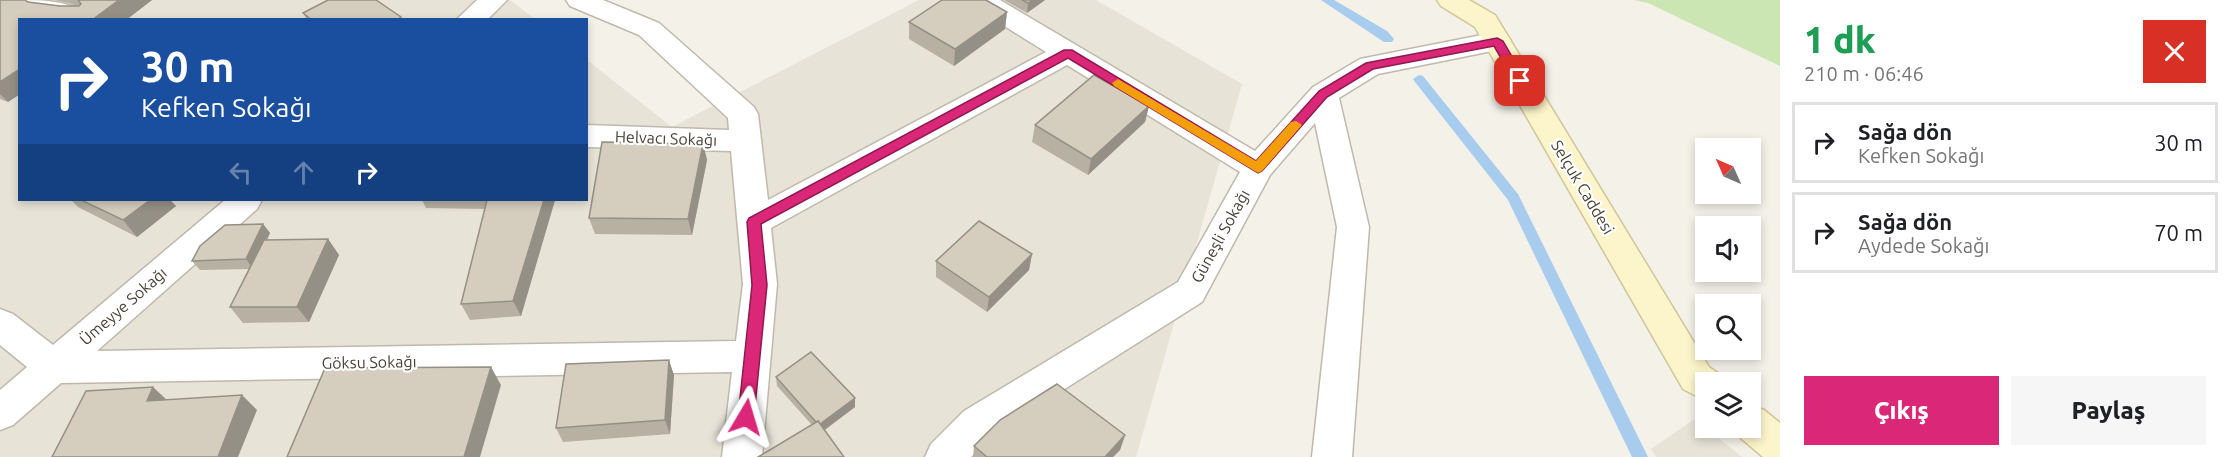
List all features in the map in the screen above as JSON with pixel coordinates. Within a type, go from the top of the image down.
[{"type":"street","points":[[32,0],[73,18]]},
{"type":"street","points":[[471,18],[494,0]]},
{"type":"street","points":[[579,0],[649,29],[743,114],[760,285],[742,457]]},
{"type":"street","points":[[981,0],[1258,168]]},
{"type":"street","name":"Selçuk Caddesi","points":[[1450,0],[1485,21],[1695,376]]},
{"type":"street","name":"Güneşli Sokağı","points":[[945,457],[978,423],[1190,292],[1258,168],[1323,94],[1370,66],[1497,41]]},
{"type":"street","points":[[754,222],[1068,52]]},
{"type":"street","points":[[1323,94],[1353,227],[1332,457]]},
{"type":"street","name":"Helvacı Sokağı","points":[[588,136],[746,141]]},
{"type":"street","name":"Ümeyye Sokağı","points":[[0,413],[245,201]]},
{"type":"street","points":[[0,324],[53,367]]},
{"type":"street","name":"Göksu Sokağı","points":[[53,367],[753,356]]},
{"type":"street","points":[[1761,431],[1780,447]]},
{"type":"shaded area","points":[[0,0],[510,0],[534,18],[18,18],[18,201],[588,201],[588,61],[672,127],[919,0],[1096,0],[1242,84],[1136,457],[0,457]]},
{"type":"shaded area","points":[[1695,419],[1695,438],[1718,438],[1742,457],[1656,457],[1651,449]]},
{"type":"green space","points":[[1634,0],[1780,0],[1780,66],[1648,3]]},
{"type":"building","points":[[0,0],[25,0],[60,6],[79,6],[81,4],[78,0],[119,0],[95,18],[18,18],[18,70],[0,82]]},
{"type":"building","points":[[328,0],[376,0],[401,17],[309,18],[303,13]]},
{"type":"building","points":[[942,0],[986,0],[1007,12],[955,49],[909,22]]},
{"type":"building","points":[[1094,75],[1149,106],[1091,159],[1035,125]]},
{"type":"building","points":[[602,142],[703,144],[688,219],[589,218]]},
{"type":"building","points":[[83,201],[149,201],[123,220]]},
{"type":"building","points":[[487,201],[544,201],[513,301],[461,304]]},
{"type":"building","points":[[979,221],[1032,254],[989,297],[936,261]]},
{"type":"building","points":[[263,224],[246,259],[192,261],[200,246],[225,225]]},
{"type":"building","points":[[328,239],[297,307],[230,307],[264,240]]},
{"type":"building","points":[[811,352],[855,398],[820,424],[776,377]]},
{"type":"building","points":[[669,360],[665,420],[556,428],[566,364]]},
{"type":"building","points":[[491,367],[464,457],[287,457],[325,368]]},
{"type":"building","points":[[1057,384],[1125,435],[1105,457],[987,457],[974,446],[1000,420]]},
{"type":"building","points":[[153,387],[147,401],[242,395],[218,457],[52,457],[86,391]]},
{"type":"building","points":[[818,421],[844,457],[758,457]]},
{"type":"waterway","points":[[1326,0],[1388,39]]},
{"type":"waterway","points":[[1419,79],[1513,197],[1640,457]]},
{"type":"slow traffic","points":[[1118,83],[1258,168],[1296,125]]},
{"type":"route","points":[[746,417],[760,285],[754,222],[1068,52],[1258,168],[1323,94],[1370,66],[1497,41],[1520,81]]}]
